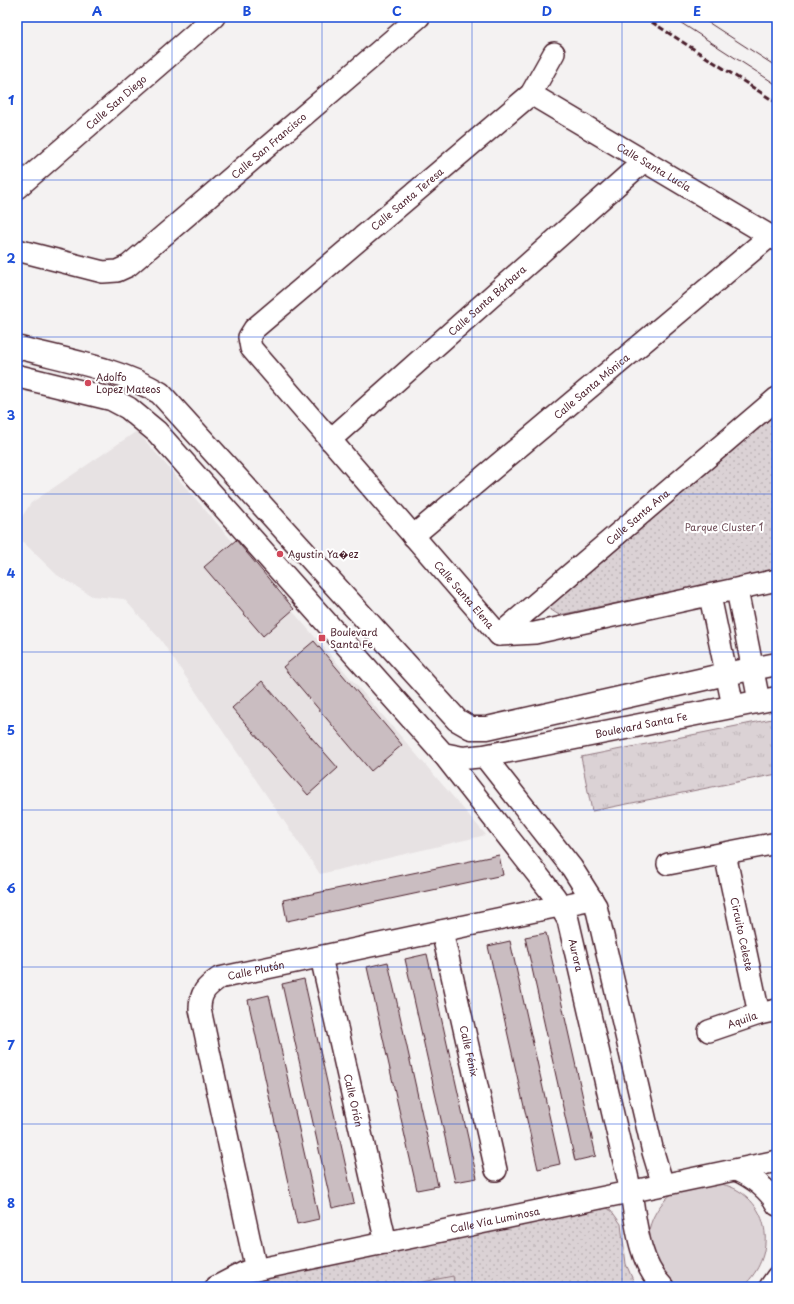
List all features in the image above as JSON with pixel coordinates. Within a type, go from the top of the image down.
[{"type":"main road","points":[[17,347],[117,373],[141,382],[160,393],[457,720],[471,728],[487,728],[726,674],[777,664]]},
{"type":"main road","points":[[17,376],[111,399],[128,408],[157,432],[442,754]]},
{"type":"main road","name":"Boulevard Santa Fe","points":[[442,754],[463,758],[484,756],[768,699]]},
{"type":"street","name":"Calle San Diego","points":[[17,188],[214,17]]},
{"type":"street","name":"Calle San Francisco","points":[[17,250],[104,272],[117,271],[128,266],[419,17]]},
{"type":"street","name":"Calle Santa Teresa","points":[[249,337],[254,329],[531,94],[554,53]]},
{"type":"street","name":"Calle Santa Lucía","points":[[531,94],[774,238]]},
{"type":"street","name":"Calle Santa Bárbara","points":[[330,440],[644,161]]},
{"type":"street","name":"Calle Santa Mónica","points":[[413,536],[774,238]]},
{"type":"street","name":"Calle Santa Elena","points":[[249,337],[251,348],[499,635],[535,633],[710,596],[777,580]]},
{"type":"street","name":"Calle Santa Ana","points":[[499,635],[777,398]]},
{"type":"street","points":[[737,590],[752,669],[768,699]]},
{"type":"street","points":[[710,596],[733,706]]},
{"type":"street","name":"Aurora","points":[[442,754],[561,906],[568,920],[646,1262],[655,1280],[663,1287]]},
{"type":"street","points":[[484,756],[534,818],[592,899],[600,919],[653,1152],[663,1185]]},
{"type":"street","points":[[668,864],[777,843]]},
{"type":"street","name":"Circuito Celeste","points":[[725,854],[768,1012]]},
{"type":"street","name":"Calle Plutón","points":[[256,1270],[203,1025],[200,998],[207,987],[219,978],[592,899]]},
{"type":"street","name":"Calle Fénix","points":[[442,931],[496,1170]]},
{"type":"street","name":"Calle Orión","points":[[321,957],[386,1243]]},
{"type":"street","name":"Aquila","points":[[709,1031],[768,1012]]},
{"type":"street","name":"Calle Vía Luminosa","points":[[216,1287],[246,1272],[777,1161]]},
{"type":"street","points":[[736,1170],[748,1176],[771,1193],[777,1205]]},
{"type":"street","points":[[770,1287],[777,1277]]},
{"type":"shaded area","points":[[137,431],[486,835],[320,874],[160,639],[124,599],[92,596],[57,575],[17,536],[17,524],[31,503]]},
{"type":"green space","name":"Parque Cluster 1","points":[[777,413],[777,570],[559,615],[548,608]]},
{"type":"green space","points":[[777,718],[777,774],[592,811],[581,757]]},
{"type":"green space","points":[[704,1182],[726,1185],[739,1191],[751,1201],[759,1212],[764,1225],[764,1252],[752,1277],[742,1287],[673,1287],[650,1251],[648,1238],[649,1228],[652,1219],[663,1202],[678,1190],[688,1185]]},
{"type":"green space","points":[[597,1203],[611,1210],[621,1224],[626,1264],[636,1287],[232,1287],[248,1281]]},
{"type":"green space","points":[[453,1276],[455,1287],[398,1287]]},
{"type":"building","points":[[236,540],[294,609],[263,636],[204,567]]},
{"type":"building","points":[[314,641],[402,745],[371,771],[283,667]]},
{"type":"building","points":[[262,681],[338,768],[308,795],[232,708]]},
{"type":"building","points":[[499,855],[503,875],[287,921],[283,900]]},
{"type":"building","points":[[546,933],[596,1156],[575,1161],[525,937]]},
{"type":"building","points":[[510,941],[560,1164],[538,1169],[488,946]]},
{"type":"building","points":[[427,954],[477,1178],[455,1182],[405,959]]},
{"type":"building","points":[[388,962],[438,1186],[417,1190],[367,967]]},
{"type":"building","points":[[304,979],[354,1203],[332,1208],[282,984]]},
{"type":"building","points":[[269,995],[319,1219],[297,1224],[248,1000]]},
{"type":"tram line","points":[[672,17],[777,85]]},
{"type":"tram line","points":[[700,17],[777,67]]},
{"type":"railway","points":[[644,17],[777,103]]},
{"type":"place","name":"Adolfo Lopez Mateos","points":[[88,383]]},
{"type":"place","name":"Agustin Ya�ez","points":[[280,554]]},
{"type":"place","name":"Boulevard Santa Fe","points":[[322,638]]}]
